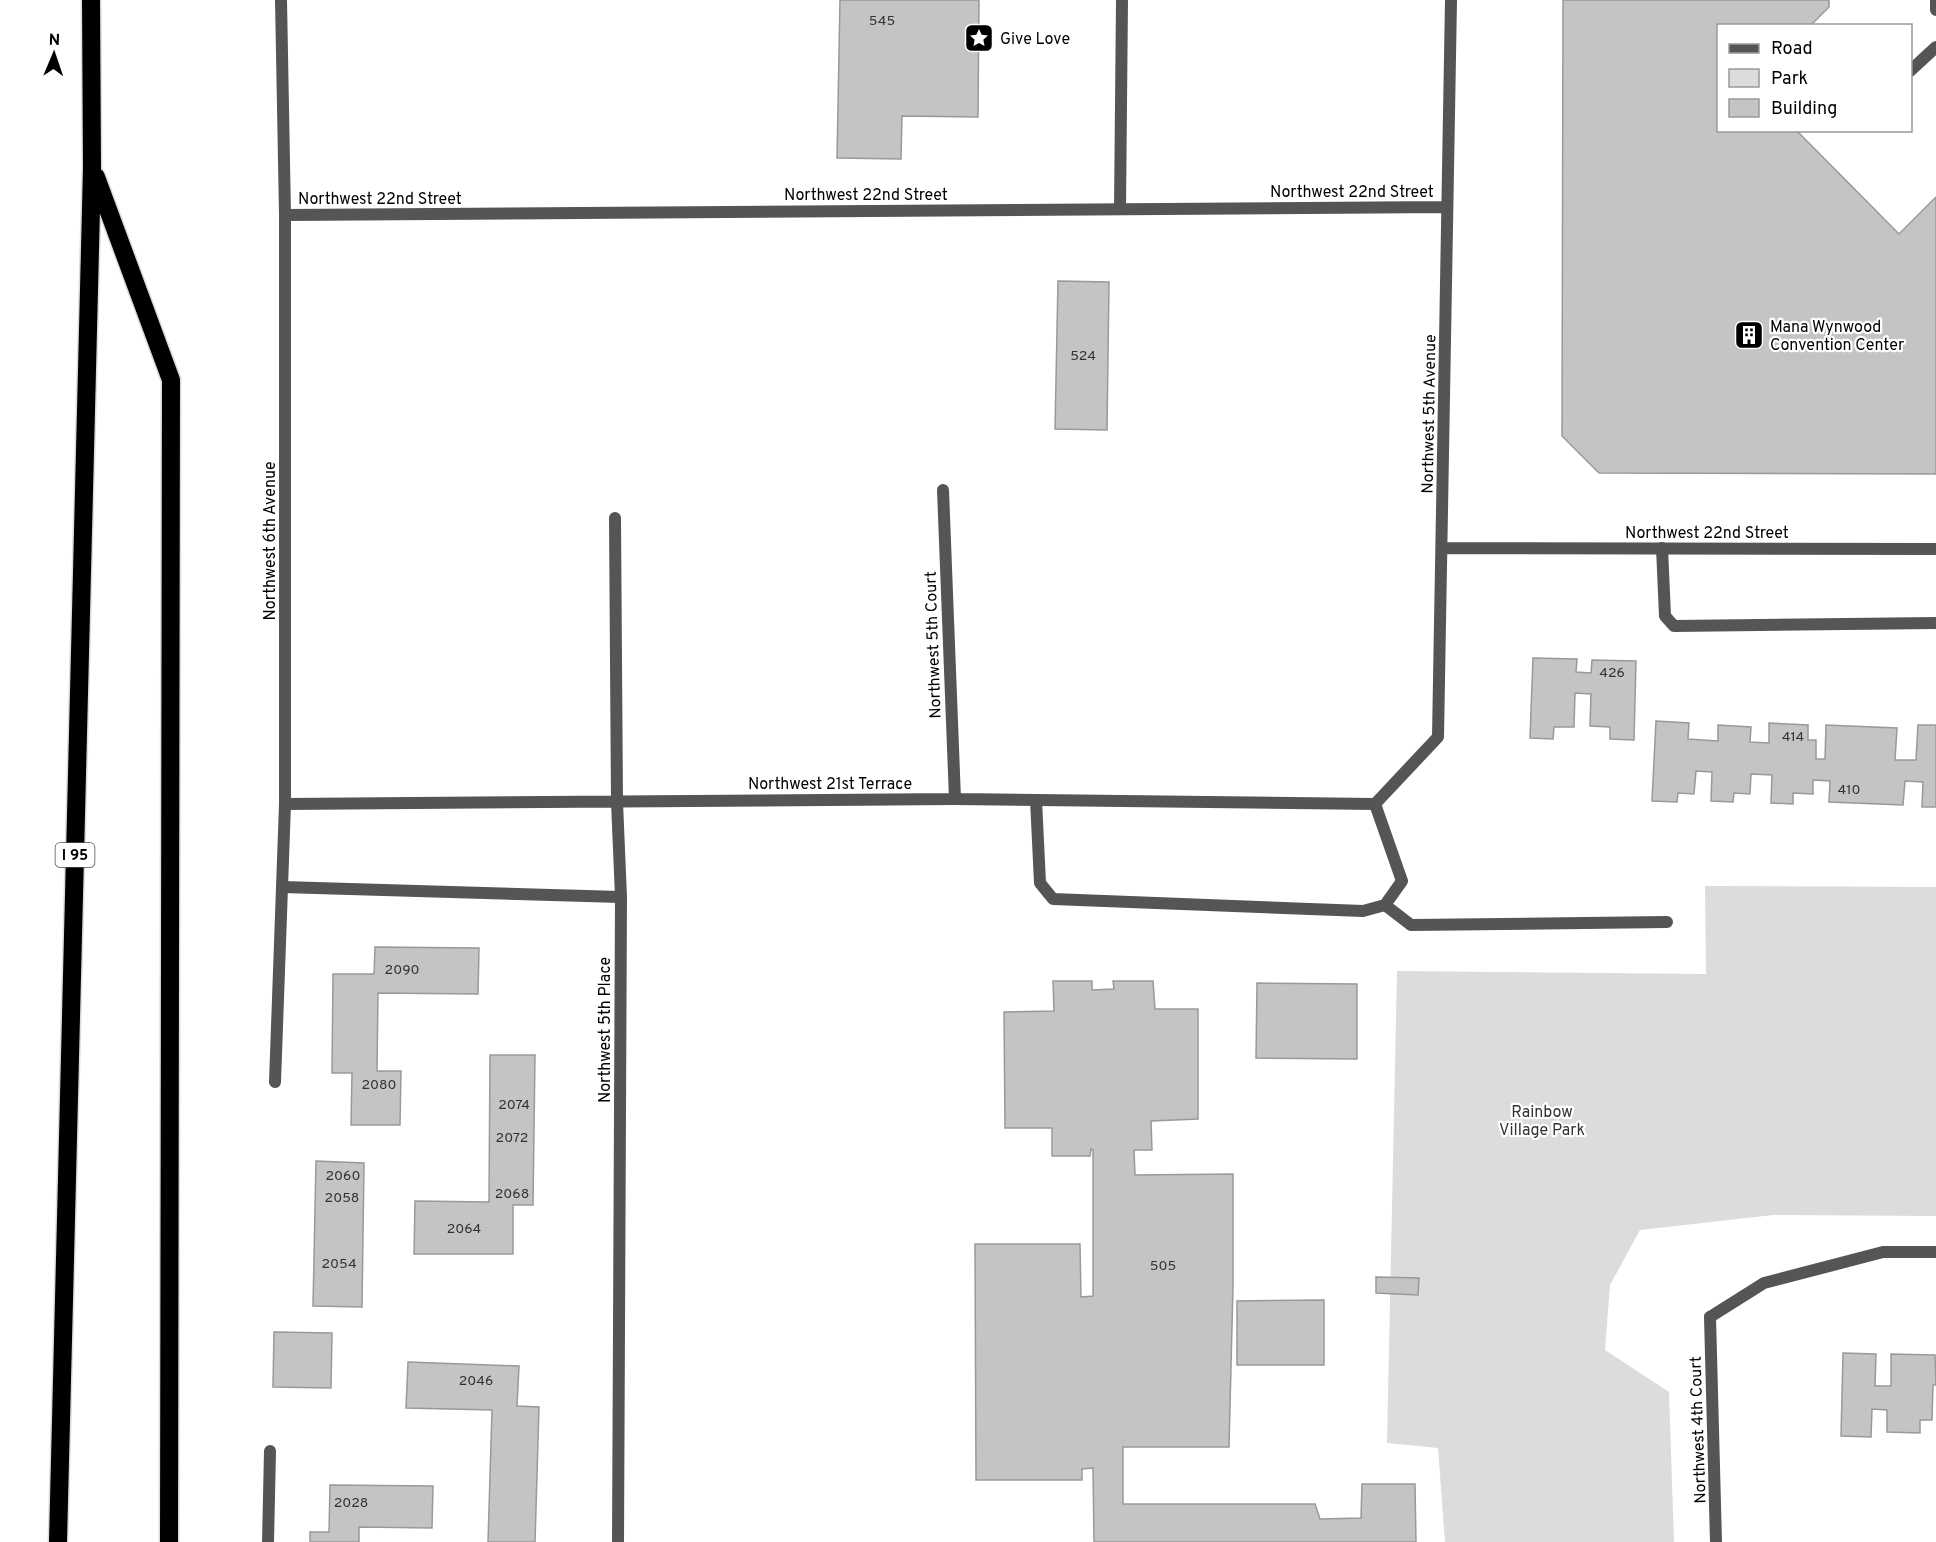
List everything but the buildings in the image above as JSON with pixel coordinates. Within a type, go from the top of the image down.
[{"type":"highway","name":"I 95","points":[[58,1542],[92,168],[91,0]]},
{"type":"highway","points":[[92,168],[171,380],[169,1542]]},
{"type":"street","name":"Northwest 6th Avenue","points":[[275,1082],[285,804],[285,215],[281,0]]},
{"type":"street","points":[[1120,209],[1122,0]]},
{"type":"street","name":"Northwest 5th Avenue","points":[[1375,804],[1438,737],[1451,0]]},
{"type":"street","points":[[1936,0],[1936,10]]},
{"type":"street","points":[[1912,70],[1936,47]]},
{"type":"street","name":"Northwest 22nd Street","points":[[285,215],[1447,207]]},
{"type":"street","name":"Northwest 5th Court","points":[[942,490],[955,799]]},
{"type":"street","name":"Northwest 5th Place","points":[[615,518],[616,801],[621,897],[618,1542]]},
{"type":"street","name":"Northwest 22nd Street","points":[[1442,548],[1936,549]]},
{"type":"street","points":[[1662,548],[1665,616],[1674,626],[1936,623]]},
{"type":"street","name":"Northwest 21st Terrace","points":[[285,804],[955,799],[1375,804]]},
{"type":"street","points":[[1036,800],[1040,883],[1053,899],[1363,911],[1385,905],[1402,881],[1375,804]]},
{"type":"street","points":[[282,887],[621,897]]},
{"type":"street","points":[[1385,905],[1411,925],[1667,922]]},
{"type":"street","name":"Northwest 4th Court","points":[[1716,1542],[1710,1317],[1764,1282],[1883,1252],[1936,1252]]},
{"type":"street","points":[[268,1542],[270,1452]]},
{"type":"green space","name":"Rainbow Village Park","points":[[1705,886],[1936,887],[1936,1216],[1773,1215],[1640,1230],[1610,1285],[1605,1350],[1669,1392],[1674,1542],[1445,1542],[1438,1448],[1387,1443],[1397,971],[1706,974]]},
{"type":"place","name":"Give Love","points":[[979,38]]},
{"type":"place","name":"Mana Wynwood Convention Center","points":[[1749,335]]}]
